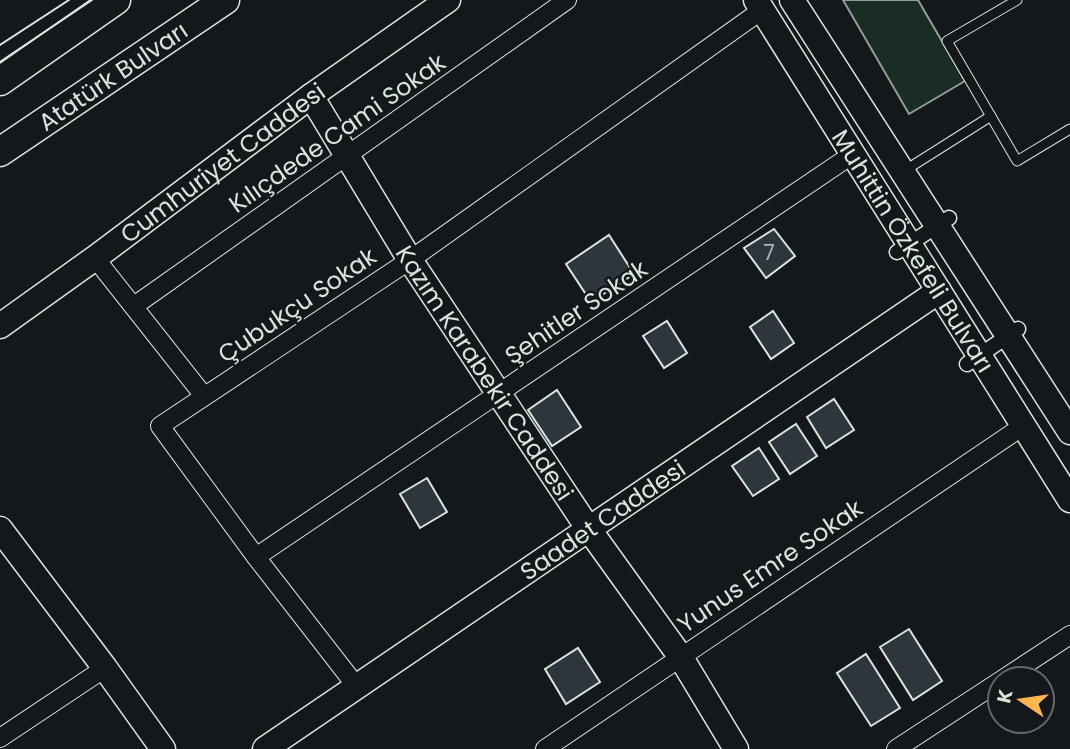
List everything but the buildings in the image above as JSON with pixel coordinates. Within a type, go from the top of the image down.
[{"type":"main road","points":[[0,81],[117,0]]},
{"type":"main road","name":"Atatürk Bulvarı","points":[[0,152],[225,0]]},
{"type":"main road","name":"Cumhuriyet Caddesi","points":[[0,326],[311,96],[449,0]]},
{"type":"main road","name":"Muhittin Özkefeli Bulvarı","points":[[792,0],[903,172],[943,221],[1013,332],[1063,404],[1070,432]]},
{"type":"main road","name":"Muhittin Özkefeli Bulvarı","points":[[759,5],[853,154],[903,248],[939,291],[973,360],[1023,426],[1070,500]]},
{"type":"main road","name":"Kazım Karabekir Caddesi","points":[[311,96],[410,260],[587,528],[680,656],[737,749]]},
{"type":"main road","name":"Saadet Caddesi","points":[[265,749],[939,291]]},
{"type":"main road","points":[[0,529],[105,667],[163,749]]},
{"type":"street","name":"Kılıçdede Cami Sokak","points":[[134,306],[567,0]]},
{"type":"street","name":"Çubukçu Sokak","points":[[358,687],[160,426],[410,260],[759,5]]},
{"type":"street","name":"Şehitler Sokak","points":[[256,556],[499,395],[853,154]]},
{"type":"street","points":[[903,248],[943,221]]},
{"type":"street","points":[[95,258],[204,396]]},
{"type":"street","points":[[973,360],[1013,332]]},
{"type":"street","name":"Yunus Emre Sokak","points":[[545,749],[1023,426]]},
{"type":"street","points":[[1024,665],[1070,635]]},
{"type":"street","points":[[0,738],[105,667]]},
{"type":"street","points":[[896,749],[986,690]]},
{"type":"lane","points":[[1017,0],[947,41],[1017,161],[1070,129]]},
{"type":"lane","points":[[903,172],[991,116]]},
{"type":"green space","points":[[843,0],[918,0],[965,81],[909,114]]},
{"type":"tram line","points":[[0,45],[69,0]]},
{"type":"tram line","points":[[0,62],[92,0]]}]
